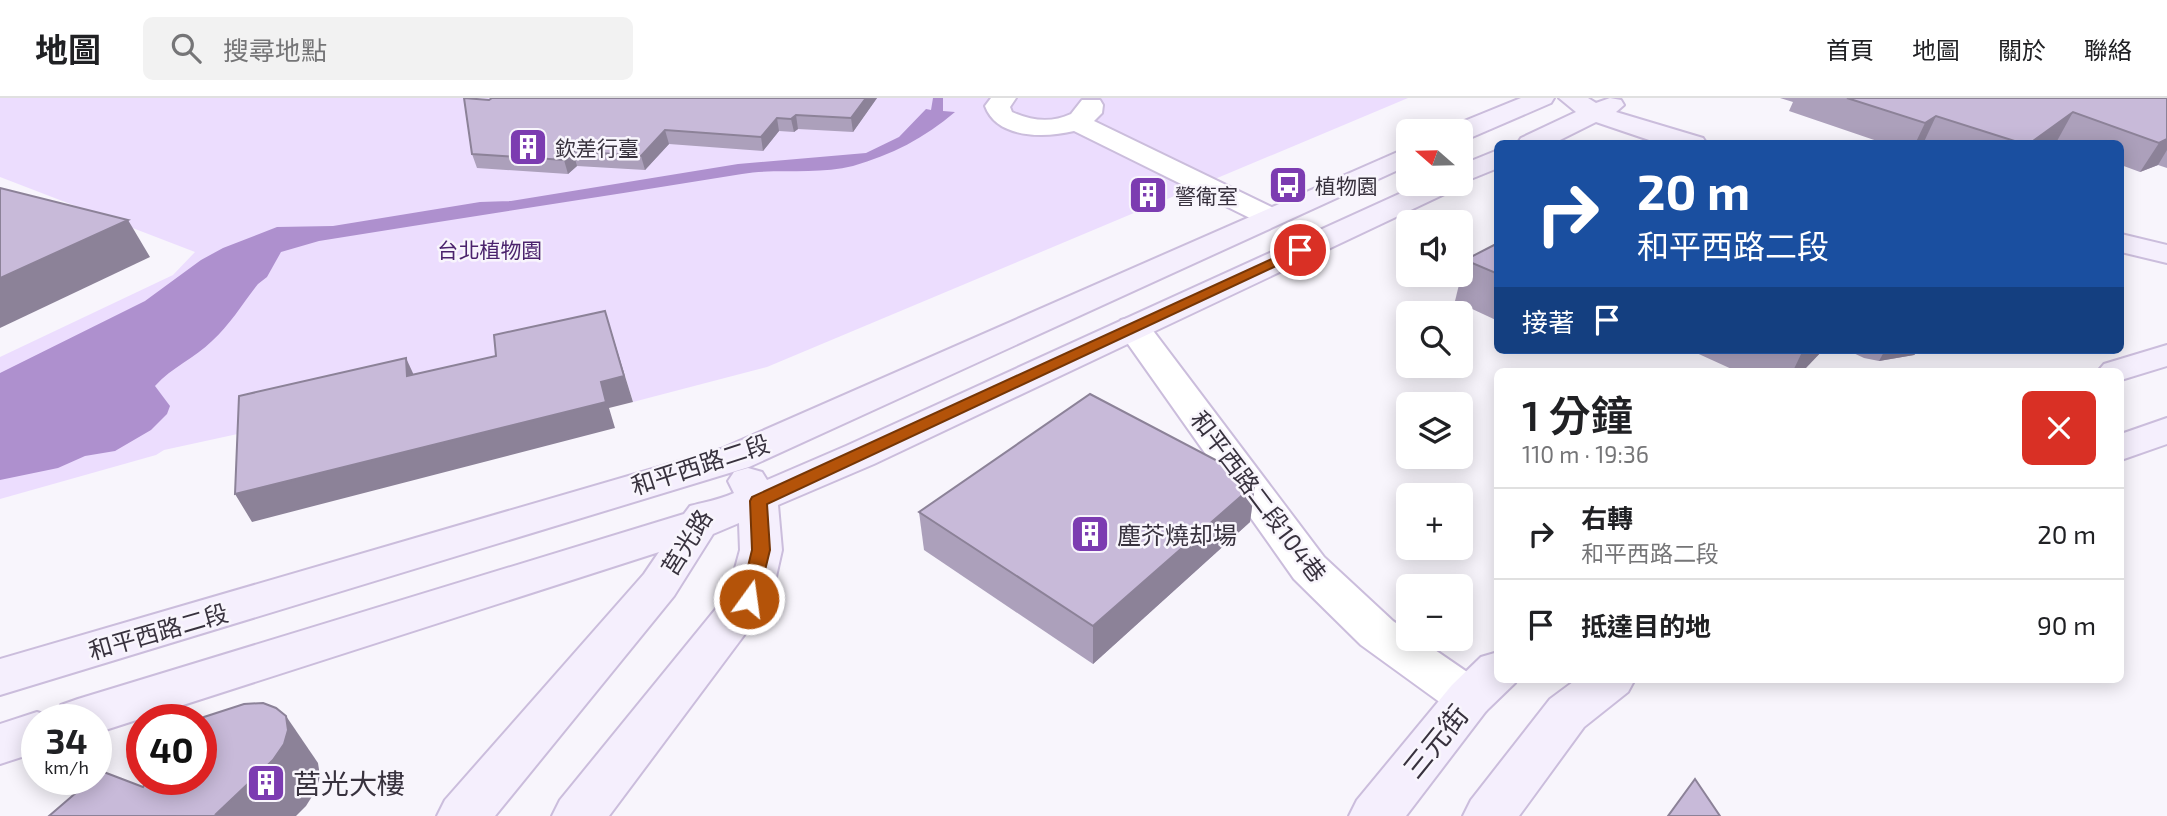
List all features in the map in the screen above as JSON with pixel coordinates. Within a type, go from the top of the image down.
[{"type":"main road","points":[[1474,127],[1542,98]]},
{"type":"main road","points":[[1571,98],[1594,114],[1642,132],[1677,140]]},
{"type":"main road","points":[[1539,140],[1626,98]]},
{"type":"main road","points":[[1474,169],[1494,160]]},
{"type":"main road","name":"和平西路二段","points":[[0,677],[735,458],[1396,161]]},
{"type":"main road","name":"和平西路二段","points":[[112,708],[699,524],[758,501],[1417,196]]},
{"type":"main road","points":[[2124,244],[2167,254]]},
{"type":"main road","points":[[2124,368],[2167,355]]},
{"type":"main road","points":[[2124,448],[2167,430]]},
{"type":"main road","points":[[579,816],[749,599],[761,550],[758,501],[735,458]]},
{"type":"main road","name":"莒光路","points":[[463,816],[659,585],[699,524],[735,458]]},
{"type":"main road","points":[[1489,816],[1567,713],[1606,683]]},
{"type":"main road","name":"三元街","points":[[1375,816],[1484,684]]},
{"type":"main road","points":[[0,744],[21,737]]},
{"type":"street","points":[[1004,98],[997,106],[998,111],[1001,116],[1017,124],[1054,127],[1081,110],[1270,217]]},
{"type":"street","name":"和平西路二段104巷","points":[[1133,327],[1309,568],[1377,633],[1484,684]]},
{"type":"green space","name":"台北植物園","points":[[0,98],[1408,98],[767,367],[633,402],[624,372],[284,424],[164,450],[156,455],[0,499],[0,357],[173,275],[195,252],[0,177]]},
{"type":"shaded area","points":[[933,98],[943,98],[943,111],[955,112],[907,145],[853,166],[742,174],[319,241],[281,252],[267,277],[258,284],[219,335],[155,386],[170,406],[167,414],[151,430],[115,451],[85,456],[58,468],[0,480],[0,373],[145,301],[201,260],[223,248],[277,227],[333,226],[480,202],[511,201],[738,164],[866,153],[899,137],[926,109],[931,110]]},
{"type":"building","points":[[464,98],[866,98],[851,118],[796,115],[791,119],[777,118],[761,137],[665,130],[641,156],[573,151],[564,160],[472,154]]},
{"type":"building","points":[[1847,98],[2167,98],[2167,139],[2159,143],[2073,112],[2034,140],[2011,140],[1936,116],[1925,123]]},
{"type":"building","points":[[0,188],[128,220],[0,278]]},
{"type":"building","points":[[1494,245],[1494,272],[1473,263],[1473,256]]},
{"type":"building","points":[[605,311],[624,376],[601,382],[606,402],[235,494],[239,396],[406,358],[407,376],[496,356],[494,335]]},
{"type":"building","name":"塵芥燒却場","points":[[1090,394],[1250,478],[1255,484],[1093,626],[919,512]]},
{"type":"building","points":[[263,703],[276,708],[286,716],[288,730],[284,744],[273,760],[216,814],[222,816],[49,816],[73,795],[112,795],[112,775],[126,781],[126,795],[217,795],[217,713],[244,704]]},
{"type":"building","points":[[1695,779],[1720,816],[1668,816]]},
{"type":"place","name":"欽差行臺","points":[[528,147]]},
{"type":"place","name":"植物園","points":[[1288,185]]},
{"type":"place","name":"警衛室","points":[[1148,195]]},
{"type":"place","name":"塵芥燒却場","points":[[1090,534]]},
{"type":"place","name":"莒光大樓","points":[[266,783]]},
{"type":"route","points":[[749,599],[761,550],[758,501],[1300,250]]}]
